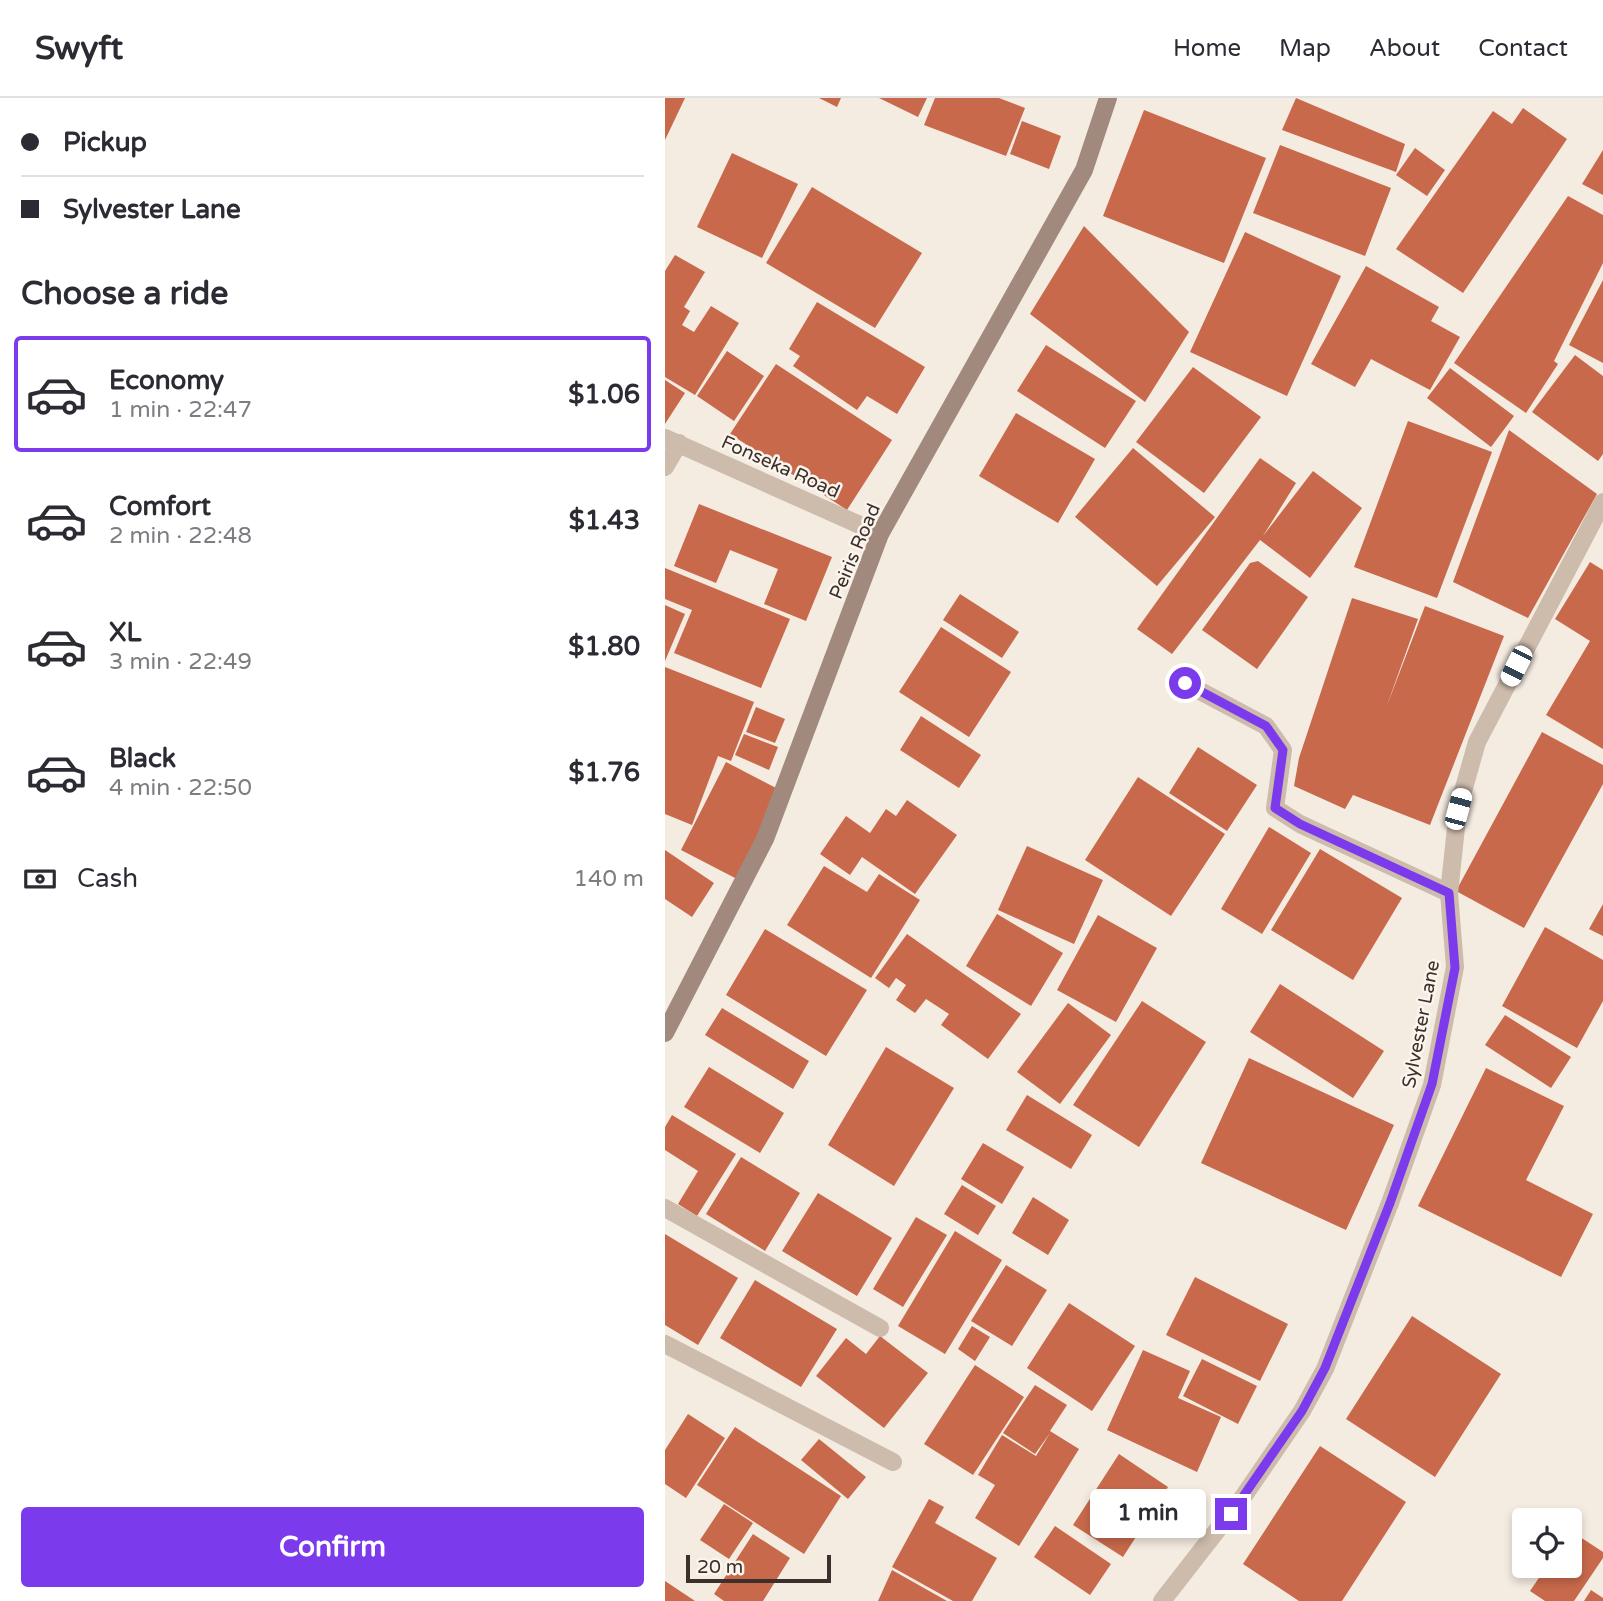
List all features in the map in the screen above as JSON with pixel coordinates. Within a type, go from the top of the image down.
[{"type":"street","name":"Peiris Road","points":[[665,1033],[765,839],[880,534],[1084,170],[1108,98]]},
{"type":"street","name":"Fonseka Road","points":[[672,441],[880,534]]},
{"type":"street","points":[[665,467],[672,441]]},
{"type":"street","name":"Sylvester Lane","points":[[1162,1601],[1250,1487],[1302,1411],[1325,1368],[1390,1203],[1432,1084],[1455,968],[1449,893],[1458,809],[1477,742],[1603,502]]},
{"type":"street","points":[[1185,683],[1266,726],[1283,750],[1275,808],[1300,824],[1449,893]]},
{"type":"street","points":[[665,1208],[880,1328]]},
{"type":"street","points":[[665,1344],[893,1462]]},
{"type":"building","points":[[665,98],[685,98],[665,140]]},
{"type":"building","points":[[819,98],[841,98],[837,107]]},
{"type":"building","points":[[879,98],[927,98],[918,117]]},
{"type":"building","points":[[935,98],[999,98],[1025,108],[1006,156],[924,125]]},
{"type":"building","points":[[1296,98],[1405,144],[1396,172],[1282,130]]},
{"type":"building","points":[[1523,108],[1567,139],[1463,293],[1396,249],[1493,111],[1512,124]]},
{"type":"building","points":[[1144,110],[1266,158],[1224,263],[1103,216]]},
{"type":"building","points":[[1022,121],[1061,136],[1049,169],[1010,154]]},
{"type":"building","points":[[1280,145],[1391,188],[1365,256],[1253,213]]},
{"type":"building","points":[[1415,148],[1445,170],[1427,196],[1396,175]]},
{"type":"building","points":[[1603,150],[1603,195],[1582,184]]},
{"type":"building","points":[[732,153],[798,184],[762,258],[697,227]]},
{"type":"building","points":[[812,187],[922,253],[875,328],[766,263]]},
{"type":"building","points":[[1568,196],[1603,215],[1603,263],[1554,361],[1558,364],[1526,413],[1454,363]]},
{"type":"building","points":[[1084,226],[1189,332],[1145,402],[1030,314]]},
{"type":"building","points":[[1245,232],[1341,276],[1287,396],[1190,352]]},
{"type":"building","points":[[675,255],[705,272],[684,307],[690,311],[682,325],[694,332],[711,306],[739,323],[695,395],[665,377],[665,271]]},
{"type":"building","points":[[1366,266],[1439,307],[1431,321],[1460,337],[1430,390],[1371,359],[1355,387],[1311,364]]},
{"type":"building","points":[[1603,280],[1603,363],[1569,345]]},
{"type":"building","points":[[817,302],[925,367],[897,414],[867,396],[857,410],[793,366],[800,356],[789,349]]},
{"type":"building","points":[[1046,345],[1136,401],[1105,448],[1017,391]]},
{"type":"building","points":[[727,351],[764,376],[734,421],[697,396]]},
{"type":"building","points":[[1575,355],[1603,376],[1603,454],[1598,461],[1532,412]]},
{"type":"building","points":[[776,364],[892,440],[847,510],[730,434]]},
{"type":"building","points":[[1193,367],[1261,417],[1204,493],[1136,442]]},
{"type":"building","points":[[1450,368],[1514,416],[1491,447],[1427,398]]},
{"type":"building","points":[[665,380],[685,393],[665,424]]},
{"type":"building","points":[[1016,413],[1095,459],[1058,523],[979,476]]},
{"type":"building","points":[[1408,421],[1492,452],[1437,598],[1354,567]]},
{"type":"building","points":[[1509,430],[1597,494],[1528,618],[1453,582]]},
{"type":"building","points":[[1133,448],[1215,517],[1157,586],[1075,517]]},
{"type":"building","points":[[1260,458],[1296,483],[1263,536],[1313,471],[1362,508],[1310,578],[1260,540],[1172,654],[1137,629]]},
{"type":"building","points":[[699,504],[832,557],[806,621],[764,604],[778,569],[730,550],[716,583],[674,566]]},
{"type":"building","points":[[1258,561],[1308,597],[1257,669],[1202,630],[1250,563]]},
{"type":"building","points":[[1590,562],[1603,570],[1603,749],[1546,715],[1590,641],[1555,619]]},
{"type":"building","points":[[665,568],[790,619],[761,688],[674,653],[692,610],[665,599]]},
{"type":"building","points":[[960,594],[1019,632],[1002,658],[943,620]]},
{"type":"building","points":[[1352,598],[1418,619],[1386,708],[1425,606],[1504,636],[1430,825],[1353,795],[1345,809],[1294,786],[1299,758]]},
{"type":"building","points":[[665,605],[685,614],[665,661]]},
{"type":"building","points":[[941,627],[1011,672],[969,737],[899,692]]},
{"type":"building","points":[[665,667],[754,702],[731,761],[718,756],[692,825],[665,814]]},
{"type":"building","points":[[756,707],[785,719],[775,743],[746,732]]},
{"type":"building","points":[[921,716],[981,755],[959,788],[900,750]]},
{"type":"building","points":[[1542,732],[1603,765],[1603,784],[1524,928],[1456,891]]},
{"type":"building","points":[[744,734],[778,747],[769,770],[735,755]]},
{"type":"building","points":[[1198,747],[1257,785],[1227,831],[1169,793]]},
{"type":"building","points":[[726,762],[782,791],[737,879],[681,850]]},
{"type":"building","points":[[1138,777],[1225,834],[1171,916],[1085,860]]},
{"type":"building","points":[[907,800],[957,835],[915,894],[862,857],[850,875],[820,854],[846,816],[870,833],[886,809],[896,816]]},
{"type":"building","points":[[1269,827],[1311,853],[1262,934],[1221,909]]},
{"type":"building","points":[[1027,846],[1103,880],[1074,944],[998,910]]},
{"type":"building","points":[[1320,849],[1402,898],[1353,980],[1271,930]]},
{"type":"building","points":[[665,850],[714,883],[692,917],[665,899]]},
{"type":"building","points":[[824,866],[867,892],[879,874],[920,900],[871,978],[787,925]]},
{"type":"building","points":[[1603,904],[1603,936],[1589,929]]},
{"type":"building","points":[[997,914],[1063,953],[1031,1006],[966,966]]},
{"type":"building","points":[[1098,915],[1157,948],[1116,1022],[1057,990]]},
{"type":"building","points":[[1545,927],[1603,960],[1603,1001],[1577,1048],[1502,1006]]},
{"type":"building","points":[[765,929],[867,990],[826,1056],[726,995]]},
{"type":"building","points":[[907,934],[1021,1014],[988,1059],[941,1025],[949,1014],[926,999],[915,1013],[896,1000],[906,985],[896,978],[889,988],[875,978]]},
{"type":"building","points":[[1280,984],[1384,1051],[1353,1098],[1250,1032]]},
{"type":"building","points":[[1142,1001],[1206,1042],[1139,1147],[1073,1105]]},
{"type":"building","points":[[1068,1003],[1111,1035],[1060,1104],[1017,1072]]},
{"type":"building","points":[[722,1008],[809,1061],[793,1089],[705,1035]]},
{"type":"building","points":[[1505,1015],[1571,1057],[1551,1088],[1485,1045]]},
{"type":"building","points":[[886,1047],[954,1088],[894,1186],[828,1145]]},
{"type":"building","points":[[1249,1058],[1394,1125],[1346,1230],[1201,1163]]},
{"type":"building","points":[[709,1067],[784,1113],[760,1153],[684,1107]]},
{"type":"building","points":[[1486,1068],[1564,1106],[1526,1180],[1593,1214],[1561,1277],[1418,1206]]},
{"type":"building","points":[[1027,1095],[1092,1135],[1071,1169],[1006,1130]]},
{"type":"building","points":[[672,1115],[736,1154],[697,1216],[678,1204],[698,1171],[665,1150],[665,1127]]},
{"type":"building","points":[[983,1143],[1024,1167],[1002,1204],[961,1179]]},
{"type":"building","points":[[741,1157],[800,1193],[765,1251],[706,1214]]},
{"type":"building","points":[[962,1185],[996,1206],[978,1235],[944,1214]]},
{"type":"building","points":[[818,1193],[892,1238],[857,1296],[782,1251]]},
{"type":"building","points":[[1033,1197],[1069,1220],[1048,1255],[1012,1233]]},
{"type":"building","points":[[916,1217],[947,1235],[903,1307],[873,1289]]},
{"type":"building","points":[[955,1231],[1002,1260],[945,1354],[898,1326]]},
{"type":"building","points":[[665,1234],[738,1278],[698,1345],[665,1325]]},
{"type":"building","points":[[1006,1265],[1047,1290],[1012,1346],[971,1321]]},
{"type":"building","points":[[1195,1277],[1288,1324],[1260,1381],[1166,1335]]},
{"type":"building","points":[[755,1280],[837,1329],[801,1387],[720,1338]]},
{"type":"building","points":[[1069,1303],[1135,1346],[1092,1411],[1027,1368]]},
{"type":"building","points":[[1412,1316],[1501,1374],[1435,1477],[1346,1419]]},
{"type":"building","points":[[972,1326],[990,1337],[975,1361],[958,1349]]},
{"type":"building","points":[[880,1336],[928,1373],[884,1428],[816,1376],[846,1338],[866,1354]]},
{"type":"building","points":[[1143,1350],[1190,1371],[1178,1398],[1221,1417],[1197,1472],[1107,1430]]},
{"type":"building","points":[[1202,1359],[1257,1386],[1238,1424],[1183,1396]]},
{"type":"building","points":[[975,1365],[1024,1397],[973,1475],[924,1444]]},
{"type":"building","points":[[1035,1385],[1067,1405],[1050,1431],[1079,1449],[1019,1546],[975,1518],[995,1485],[978,1475],[1002,1435],[1036,1456],[1050,1433],[1035,1454],[1003,1433]]},
{"type":"building","points":[[688,1414],[725,1438],[686,1498],[665,1484],[665,1450]]},
{"type":"building","points":[[735,1427],[841,1496],[804,1554],[697,1485]]},
{"type":"building","points":[[819,1439],[866,1477],[848,1499],[801,1460]]},
{"type":"building","points":[[1320,1446],[1406,1502],[1342,1601],[1299,1601],[1243,1564]]},
{"type":"building","points":[[1119,1454],[1168,1487],[1123,1557],[1073,1525]]},
{"type":"building","points":[[929,1499],[944,1507],[935,1523],[997,1558],[972,1601],[953,1601],[892,1567]]},
{"type":"building","points":[[724,1504],[753,1523],[729,1559],[700,1540]]},
{"type":"building","points":[[1055,1526],[1111,1564],[1090,1595],[1034,1557]]},
{"type":"building","points":[[753,1534],[790,1558],[763,1601],[724,1601],[714,1594]]},
{"type":"building","points":[[1582,1538],[1603,1552],[1603,1558],[1574,1601],[1545,1601],[1530,1591],[1539,1578],[1582,1578]]},
{"type":"building","points":[[892,1570],[947,1601],[878,1601]]},
{"type":"building","points":[[665,1581],[695,1601],[665,1601]]},
{"type":"building","points":[[1591,1590],[1603,1598],[1603,1601],[1584,1601]]},
{"type":"route","points":[[1185,683],[1266,726],[1283,750],[1276,783],[1275,808],[1300,824],[1449,893],[1455,968],[1432,1084],[1390,1203],[1325,1368],[1302,1411],[1231,1514]]}]
